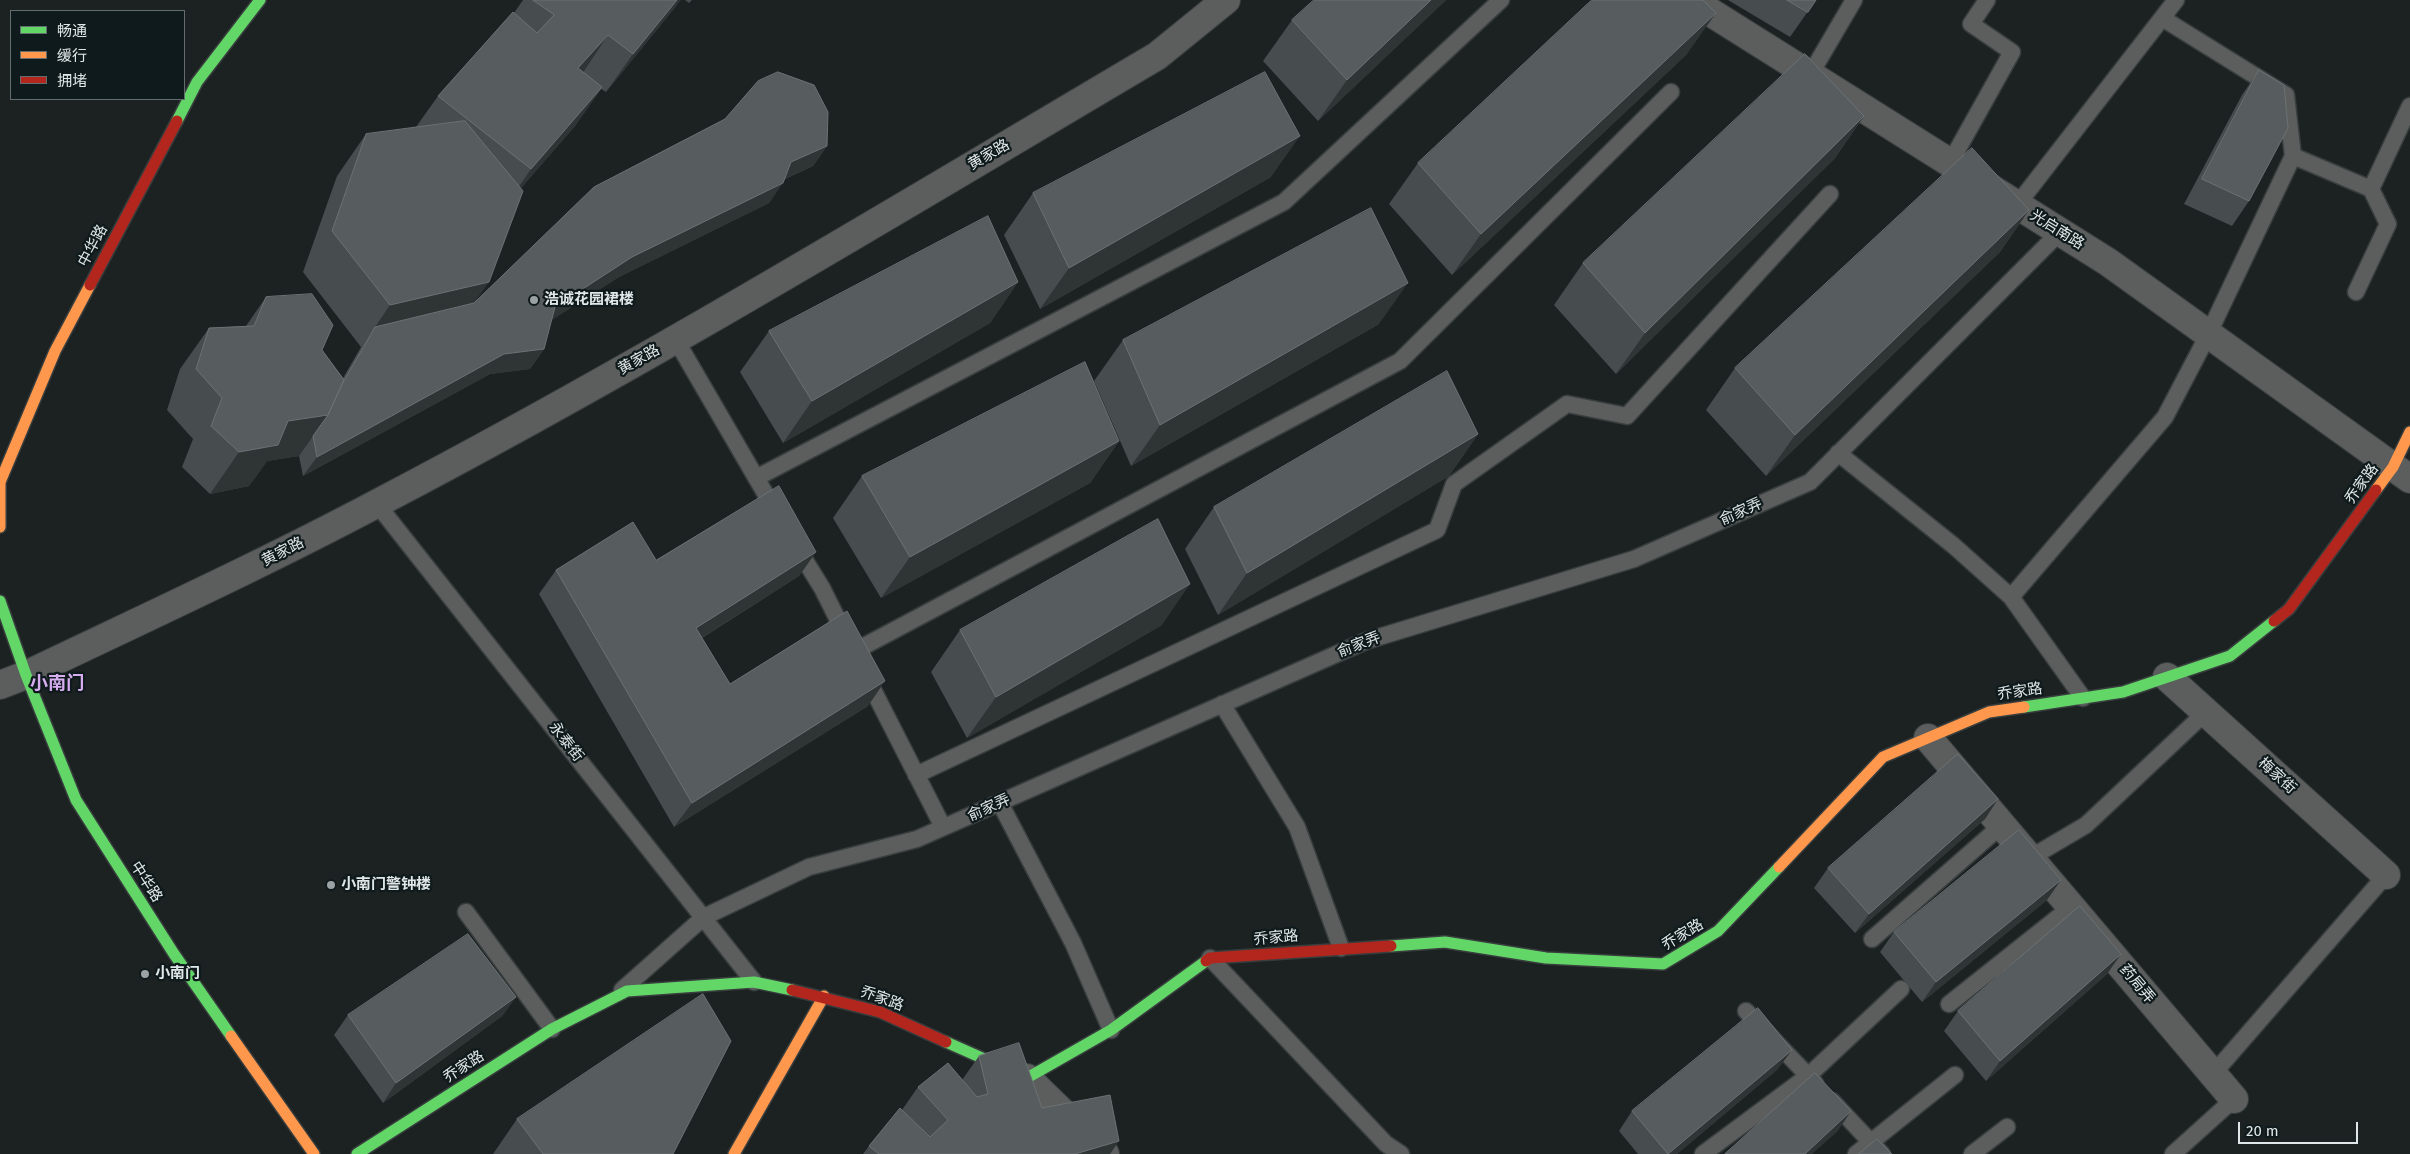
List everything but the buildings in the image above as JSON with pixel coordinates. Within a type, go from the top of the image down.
[{"type":"street","name":"中华路","points":[[0,527],[0,482],[55,351],[197,82],[260,0]]},
{"type":"street","name":"黄家路","points":[[0,685],[240,573],[377,504],[676,340],[1157,56],[1226,0]]},
{"type":"street","name":"光启南路","points":[[1691,0],[2108,262],[2402,473]]},
{"type":"street","name":"乔家路","points":[[1210,958],[1445,942],[1546,958],[1664,964],[1718,931],[1883,758],[1989,712],[2123,692],[2230,656],[2288,609],[2402,473],[2410,432]]},
{"type":"street","name":"中华路","points":[[0,601],[26,674],[76,800],[174,954],[314,1154]]},
{"type":"street","name":"梅家街","points":[[2167,677],[2386,875]]},
{"type":"street","name":"药局弄","points":[[1928,738],[2234,1098]]},
{"type":"street","points":[[1105,1154],[1026,1078],[1111,1030],[1210,958]]},
{"type":"street","name":"乔家路","points":[[357,1154],[552,1029],[627,991],[754,982],[824,996],[880,1012],[1026,1078]]},
{"type":"street","points":[[734,1154],[824,996]]},
{"type":"lane","points":[[756,478],[1284,202],[1501,0]]},
{"type":"lane","points":[[1810,75],[1854,0]]},
{"type":"lane","points":[[1950,163],[2012,52],[1972,24],[1986,0]]},
{"type":"lane","points":[[2017,205],[2176,0]]},
{"type":"lane","points":[[2011,597],[2165,417],[2208,335],[2293,156],[2286,95],[2162,18]]},
{"type":"lane","points":[[853,652],[1400,361],[1671,92]]},
{"type":"lane","points":[[2371,189],[2410,106]]},
{"type":"lane","points":[[2293,156],[2371,189],[2388,224],[2356,292]]},
{"type":"lane","points":[[916,775],[1437,530],[1454,484],[1567,404],[1627,416],[1830,194]]},
{"type":"lane","name":"俞家弄","points":[[613,998],[704,917],[809,867],[916,839],[1366,641],[1634,559],[1810,482],[2060,232]]},
{"type":"lane","points":[[676,340],[822,588],[944,828]]},
{"type":"lane","points":[[1838,454],[1954,546],[2011,597],[2083,698]]},
{"type":"lane","name":"永泰街","points":[[377,504],[754,982]]},
{"type":"lane","points":[[1222,704],[1298,827],[1341,948]]},
{"type":"lane","points":[[2030,858],[2086,825],[2206,712]]},
{"type":"lane","points":[[1000,803],[1073,944],[1111,1030]]},
{"type":"lane","points":[[1872,939],[2002,825]]},
{"type":"lane","points":[[2212,1074],[2386,875]]},
{"type":"lane","points":[[1949,1004],[2071,906]]},
{"type":"lane","points":[[466,912],[552,1029]]},
{"type":"lane","points":[[1210,958],[1386,1144],[1401,1154]]},
{"type":"lane","points":[[1703,1154],[1808,1076],[1901,989]]},
{"type":"lane","points":[[1746,1011],[1877,1148]]},
{"type":"lane","points":[[1856,1154],[1877,1148],[1955,1075]]},
{"type":"lane","name":"药局弄","points":[[2173,1154],[2234,1098]]},
{"type":"lane","points":[[1972,1154],[2007,1127]]},
{"type":"traffic: fast","points":[[177,121],[197,82],[260,0]]},
{"type":"traffic: fast","points":[[0,601],[26,675],[76,800],[174,954],[231,1036]]},
{"type":"traffic: fast","points":[[2024,707],[2123,692],[2230,656],[2274,621]]},
{"type":"traffic: fast","points":[[1391,946],[1445,942],[1546,958],[1663,964],[1718,931],[1779,867]]},
{"type":"traffic: fast","points":[[946,1042],[1027,1078],[1111,1030],[1206,961]]},
{"type":"traffic: fast","points":[[357,1154],[552,1029],[627,991],[754,982],[792,990]]},
{"type":"traffic: slow","points":[[0,527],[0,482],[55,351],[90,285]]},
{"type":"traffic: slow","points":[[2376,490],[2393,467],[2410,432]]},
{"type":"traffic: slow","points":[[1779,867],[1883,757],[1989,712],[2024,707]]},
{"type":"traffic: slow","points":[[734,1154],[824,996]]},
{"type":"traffic: slow","points":[[231,1036],[314,1154]]},
{"type":"traffic: jam","points":[[90,285],[177,121]]},
{"type":"traffic: jam","points":[[2274,621],[2289,609],[2376,490]]},
{"type":"traffic: jam","points":[[1206,961],[1210,958],[1391,946]]},
{"type":"traffic: jam","points":[[792,990],[880,1012],[946,1042]]},
{"type":"place","name":"浩诚花园裙楼","points":[[534,300]]},
{"type":"place","name":"小南门警钟楼","points":[[331,885]]},
{"type":"place","name":"小南门","points":[[145,974]]},
{"type":"district","name":"小南门","points":[[57,684]]}]
